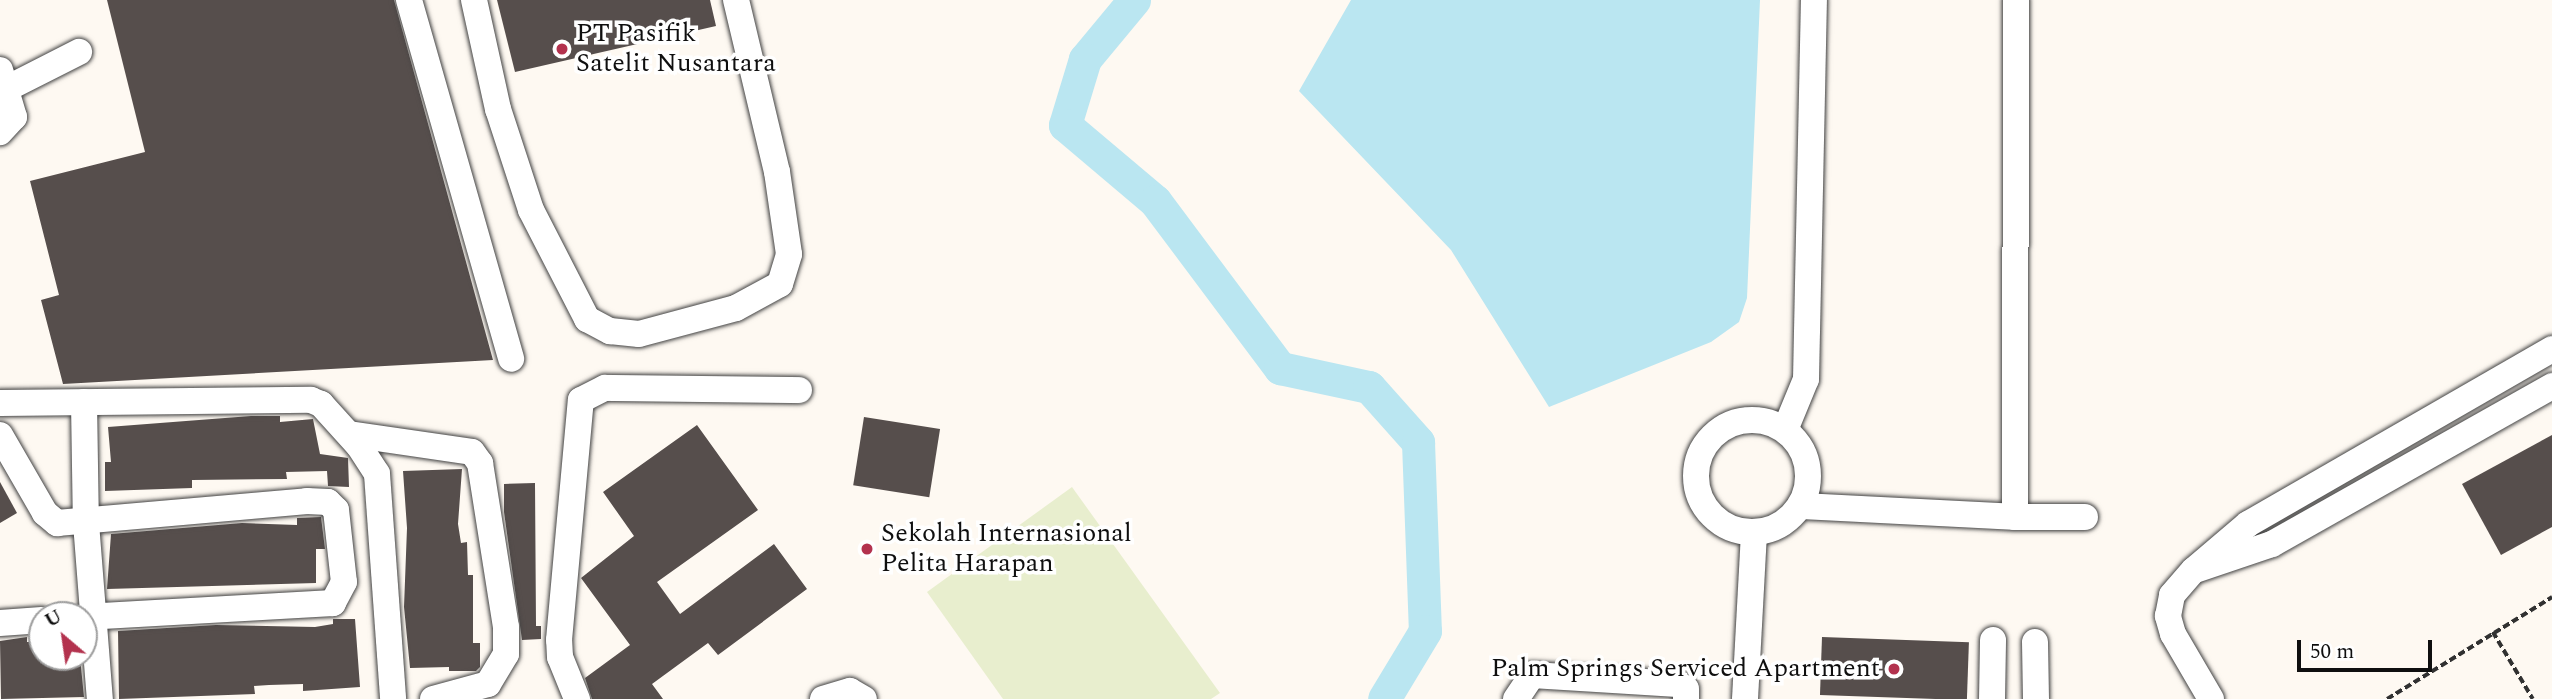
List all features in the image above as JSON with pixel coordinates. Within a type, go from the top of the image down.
[{"type":"street","points":[[409,0],[511,359]]},
{"type":"street","points":[[474,0],[498,109],[531,210],[587,319],[610,331],[639,334],[736,307],[780,284],[789,254],[777,172],[736,0]]},
{"type":"street","points":[[1785,430],[1806,379],[1814,0]]},
{"type":"street","points":[[2015,517],[2016,0]]},
{"type":"street","points":[[0,132],[14,117],[3,80],[79,52]]},
{"type":"street","points":[[2211,699],[2173,634],[2168,616],[2172,595],[2193,570],[2248,524],[2552,349]]},
{"type":"street","points":[[2193,570],[2272,544],[2552,386]]},
{"type":"street","points":[[577,699],[560,657],[559,640],[581,400],[605,388],[799,390]]},
{"type":"street","points":[[0,403],[311,400],[334,415],[377,474],[393,699]]},
{"type":"street","points":[[84,402],[89,601]]},
{"type":"street","points":[[1748,420],[1785,430],[1805,457],[1807,490],[1800,506],[1780,525],[1754,533],[1734,531],[1703,508],[1695,480],[1701,451],[1712,435],[1748,420]]},
{"type":"street","points":[[349,434],[472,452],[481,463],[506,627],[506,653],[488,684],[433,699]]},
{"type":"street","points":[[0,435],[45,513],[57,523],[86,523],[307,501],[328,502],[338,517],[344,582],[333,603],[98,617]]},
{"type":"street","points":[[1800,506],[2015,517],[2085,517]]},
{"type":"street","points":[[1745,699],[1754,533]]},
{"type":"street","points":[[0,623],[28,621]]},
{"type":"street","points":[[1992,699],[1993,640]]},
{"type":"street","points":[[2035,642],[2036,699]]},
{"type":"street","points":[[97,671],[100,699]]},
{"type":"street","points":[[1516,699],[1532,676],[1678,684],[1686,690],[1686,699]]},
{"type":"street","points":[[823,699],[849,691],[864,699]]},
{"type":"path","points":[[2387,699],[2552,597]]},
{"type":"path","points":[[2493,632],[2533,699]]},
{"type":"green space","points":[[1072,487],[1220,693],[1211,699],[1003,699],[927,592]]},
{"type":"water","points":[[1351,0],[1760,0],[1747,298],[1739,322],[1711,342],[1549,407],[1451,250],[1299,91]]},
{"type":"building","points":[[107,0],[394,0],[493,360],[63,384],[41,300],[59,295],[30,181],[145,152]]},
{"type":"building","name":"PT Pasifik Satelit Nusantara","points":[[497,0],[710,0],[716,26],[515,72]]},
{"type":"building","points":[[280,416],[280,422],[313,419],[320,454],[348,458],[349,487],[328,486],[327,471],[286,472],[287,479],[192,480],[192,488],[105,491],[105,462],[111,462],[108,427]]},
{"type":"building","points":[[864,417],[940,429],[929,497],[853,485]]},
{"type":"building","points":[[697,425],[758,510],[657,582],[680,614],[774,544],[807,589],[718,655],[708,643],[652,684],[663,699],[592,699],[585,678],[630,645],[581,578],[634,536],[603,492]]},
{"type":"building","points":[[2552,435],[2552,527],[2501,555],[2462,484]]},
{"type":"building","points":[[462,469],[458,524],[461,543],[467,542],[468,575],[473,575],[473,643],[480,643],[480,667],[476,671],[449,671],[449,667],[410,668],[404,607],[407,528],[403,471]]},
{"type":"building","points":[[0,482],[17,513],[0,523]]},
{"type":"building","points":[[535,483],[536,626],[541,626],[541,639],[522,640],[504,512],[504,484]]},
{"type":"building","points":[[321,517],[325,549],[316,549],[316,583],[107,589],[111,534],[242,523],[297,525],[297,518]]},
{"type":"building","points":[[333,619],[355,619],[360,687],[303,691],[303,684],[269,685],[254,686],[255,694],[119,699],[118,631],[216,625],[315,627],[333,624]]},
{"type":"building","points":[[27,637],[28,671],[81,671],[84,697],[1,699],[0,641]]},
{"type":"building","name":"Palm Springs Serviced Apartment","points":[[1822,637],[1969,642],[1967,699],[1820,695]]},
{"type":"waterway","points":[[1134,0],[1085,59],[1065,125],[1155,201],[1280,368],[1369,387],[1418,442],[1425,631],[1384,699]]},
{"type":"place","name":"PT Pasifik Satelit Nusantara","points":[[562,49]]},
{"type":"place","name":"Sekolah Internasional Pelita Harapan","points":[[867,549]]},
{"type":"place","name":"Palm Springs Serviced Apartment","points":[[1894,669]]}]
